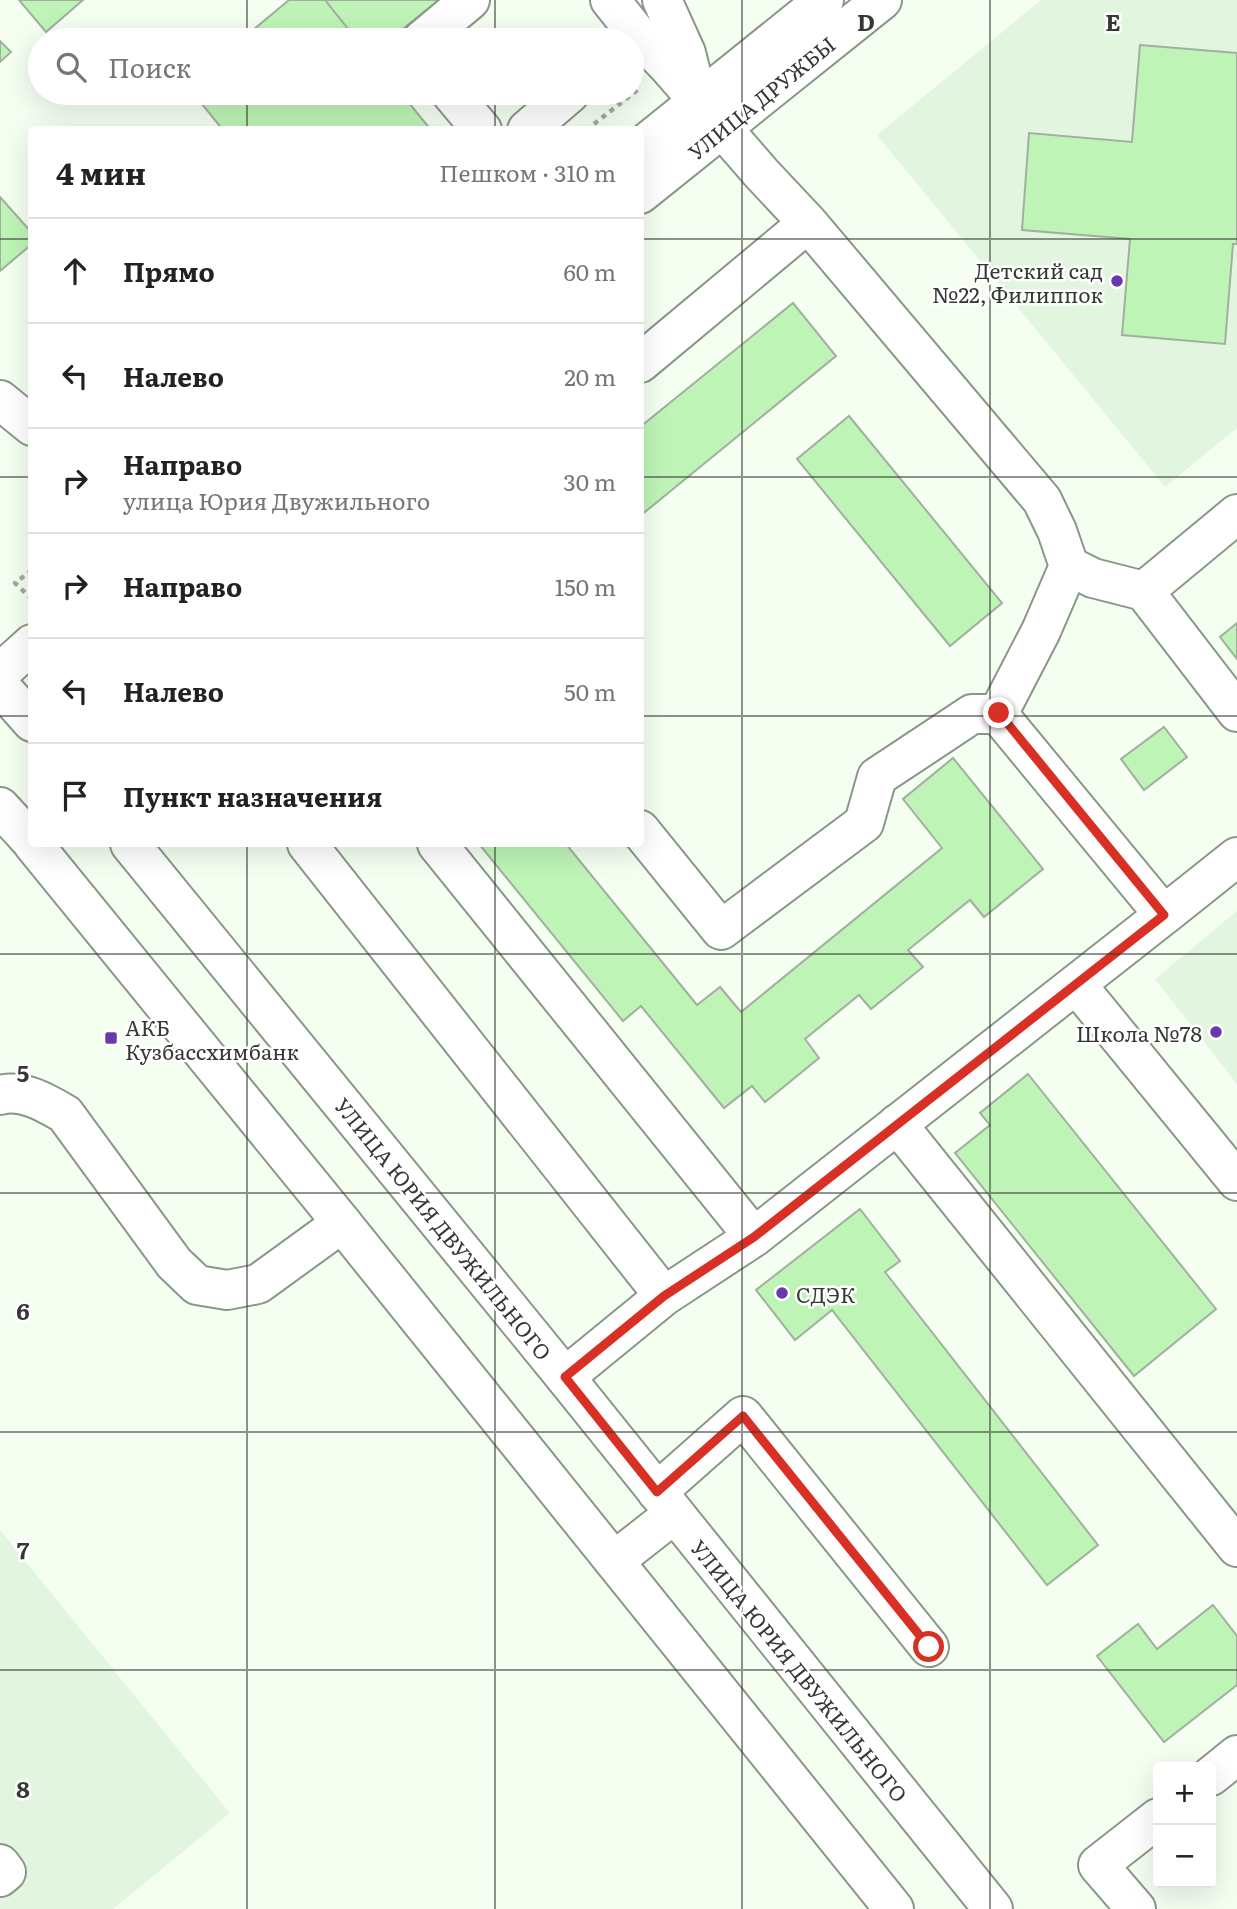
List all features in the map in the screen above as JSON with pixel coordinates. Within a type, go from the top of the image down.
[{"type":"main road","points":[[436,28],[470,0]]},
{"type":"main road","points":[[610,0],[628,28]]},
{"type":"main road","points":[[662,0],[710,115]]},
{"type":"main road","name":"УЛИЦА ДРУЖБЫ","points":[[644,146],[710,115],[882,0]]},
{"type":"main road","name":"УЛИЦА ДРУЖБЫ","points":[[644,189],[804,6]]},
{"type":"main road","points":[[644,46],[668,66],[808,223],[1042,500],[1057,531],[1069,566],[1041,631],[999,713]]},
{"type":"main road","points":[[461,105],[479,126]]},
{"type":"main road","points":[[532,126],[556,105]]},
{"type":"main road","points":[[644,360],[808,223]]},
{"type":"main road","points":[[0,400],[28,423]]},
{"type":"main road","points":[[1144,591],[1237,514]]},
{"type":"main road","points":[[1069,566],[1093,578],[1144,591],[1237,712]]},
{"type":"main road","points":[[13,699],[28,656]]},
{"type":"main road","points":[[644,835],[721,930],[864,823],[877,777],[972,714],[999,713]]},
{"type":"main road","points":[[999,713],[1164,915]]},
{"type":"main road","points":[[0,807],[28,838]]},
{"type":"main road","points":[[35,847],[342,1223],[894,1909]]},
{"type":"main road","name":"УЛИЦА ЮРИЯ ДВУЖИЛЬНОГО","points":[[132,847],[565,1377],[993,1909]]},
{"type":"main road","points":[[309,847],[664,1296]]},
{"type":"main road","points":[[439,847],[754,1237]]},
{"type":"main road","points":[[565,1377],[664,1296],[754,1237],[1237,858]]},
{"type":"main road","points":[[1076,985],[1237,1181]]},
{"type":"main road","points":[[0,1095],[7,1093],[40,1100],[65,1114],[174,1263],[197,1285],[227,1290],[258,1284],[342,1223]]},
{"type":"main road","points":[[897,1124],[1237,1547]]},
{"type":"main road","points":[[614,1561],[743,1416],[929,1647]]},
{"type":"main road","points":[[1216,1772],[1237,1755]]},
{"type":"main road","points":[[1136,1909],[1098,1866],[1153,1822]]},
{"type":"main road","points":[[0,1864],[6,1872],[0,1877]]},
{"type":"path","points":[[28,573],[15,583],[28,595]]},
{"type":"shaded area","name":"Детский сад №22, Филиппок","points":[[1041,0],[1237,0],[1237,428],[1165,487],[877,135]]},
{"type":"shaded area","name":"Школа №78","points":[[1237,911],[1237,1084],[1155,979]]},
{"type":"shaded area","points":[[0,1530],[230,1813],[113,1909],[0,1909]]},
{"type":"building","points":[[19,0],[83,0],[51,28],[43,28]]},
{"type":"building","points":[[289,0],[325,0],[347,28],[255,28]]},
{"type":"building","points":[[325,0],[439,0],[404,28],[347,28]]},
{"type":"building","points":[[0,41],[11,52],[0,62]]},
{"type":"building","points":[[1140,45],[1237,53],[1237,244],[1233,244],[1225,344],[1122,335],[1130,239],[1022,230],[1029,133],[1132,142]]},
{"type":"building","points":[[203,105],[411,105],[428,126],[220,126]]},
{"type":"building","points":[[0,197],[28,228],[28,247],[0,271]]},
{"type":"building","points":[[793,303],[836,356],[644,513],[644,424]]},
{"type":"building","points":[[849,416],[1002,603],[950,646],[797,459]]},
{"type":"building","points":[[1237,623],[1237,659],[1220,637]]},
{"type":"building","points":[[1164,727],[1187,757],[1144,790],[1121,759]]},
{"type":"building","points":[[953,758],[1043,869],[984,917],[970,900],[908,950],[923,967],[871,1009],[859,995],[805,1039],[819,1058],[765,1102],[752,1086],[724,1108],[641,1006],[623,1021],[481,847],[568,847],[697,1005],[720,987],[741,1012],[942,848],[903,799]]},
{"type":"building","points":[[1028,1074],[1216,1309],[1134,1376],[955,1153],[990,1125],[980,1113]]},
{"type":"building","points":[[860,1209],[900,1261],[885,1272],[1098,1545],[1047,1585],[832,1310],[795,1340],[756,1290]]},
{"type":"building","points":[[1213,1605],[1237,1636],[1237,1685],[1164,1742],[1097,1656],[1138,1624],[1157,1649]]},
{"type":"place","name":"Детский сад №22, Филиппок","points":[[1117,281]]},
{"type":"place","name":"Школа №78","points":[[1216,1032]]},
{"type":"place","name":"АКБ Кузбассхимбанк","points":[[111,1038]]},
{"type":"place","name":"СДЭК","points":[[782,1293]]},
{"type":"route","points":[[929,1647],[743,1416],[657,1492],[565,1377],[664,1296],[754,1237],[1164,915],[999,713]]}]
